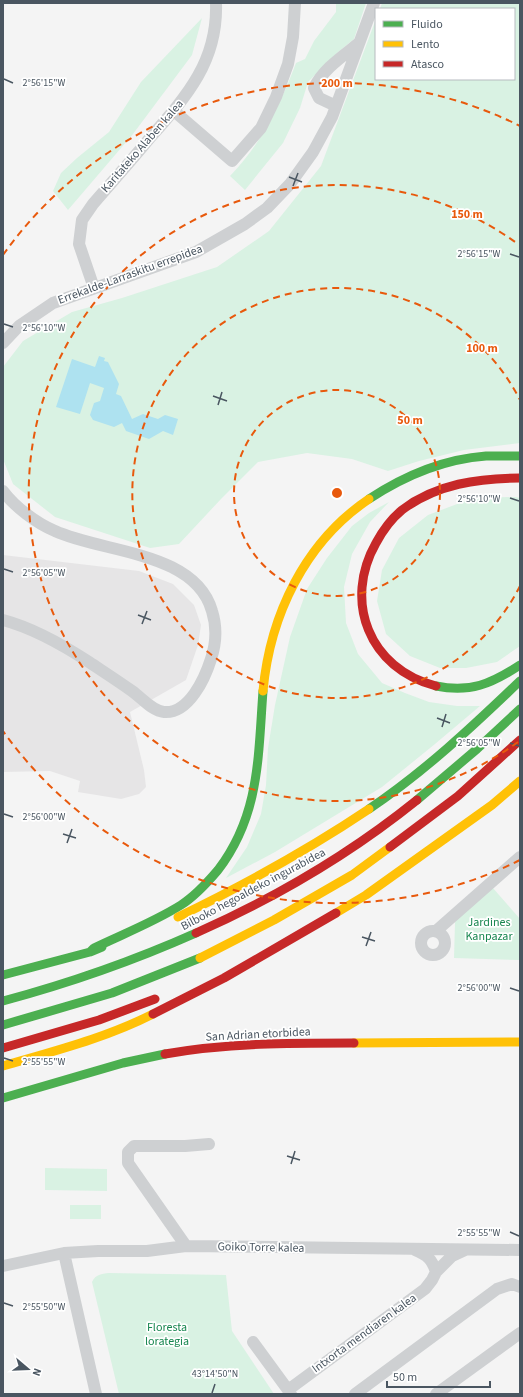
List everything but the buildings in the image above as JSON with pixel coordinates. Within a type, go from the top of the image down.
[{"type":"main road","points":[[90,952],[94,948],[168,912],[185,902],[218,870],[232,850],[242,832],[255,787],[258,768],[262,699],[267,665],[274,635],[291,588],[302,569],[323,540],[365,501],[402,479],[422,470],[447,462],[470,458],[506,455],[520,456]]},
{"type":"main road","points":[[520,478],[481,479],[445,487],[426,495],[404,508],[388,525],[373,545],[363,572],[360,598],[365,624],[372,642],[395,668],[412,678],[431,685],[464,689],[506,674],[520,665]]},
{"type":"main road","points":[[3,975],[90,952],[168,922],[258,878],[342,828],[383,800],[432,762],[520,681]]},
{"type":"main road","name":"Bilboko hegoaldeko ingurabidea","points":[[3,1001],[26,996],[111,968],[221,922],[277,892],[337,858],[388,822],[443,779],[520,710]]},
{"type":"main road","points":[[3,1025],[112,993],[198,959],[274,920],[352,875],[458,796],[520,740]]},
{"type":"main road","points":[[3,1066],[93,1040],[131,1025],[224,978],[366,895],[492,805],[520,780]]},
{"type":"main road","points":[[424,854],[483,800]]},
{"type":"main road","points":[[207,977],[263,955]]},
{"type":"main road","points":[[3,1048],[66,1031],[122,1012],[164,995]]},
{"type":"main road","name":"San Adrian etorbidea","points":[[3,1098],[46,1087],[128,1062],[164,1054],[218,1046],[311,1043],[520,1042]]},
{"type":"street","name":"Karitateko Alaben kalea","points":[[94,288],[79,244],[82,220],[93,204],[174,111],[198,79],[206,62],[215,30],[216,3]]},
{"type":"street","points":[[174,111],[232,161],[261,128],[276,97],[288,64],[293,37],[295,3]]},
{"type":"street","name":"Errekalde-Larraskitu errepidea","points":[[3,343],[19,326],[53,303],[196,252],[245,224],[267,208],[290,184],[313,152],[332,117],[374,3]]},
{"type":"street","points":[[336,106],[319,98],[314,88],[319,78],[335,62],[359,43]]},
{"type":"street","points":[[3,491],[21,510],[54,531],[72,538],[148,558],[182,572],[199,588],[210,605],[215,619],[215,640],[204,678],[192,697],[176,711],[164,712],[153,708],[133,692],[88,661],[42,635],[15,623],[3,620]]},
{"type":"street","points":[[436,931],[520,857]]},
{"type":"street","points":[[186,1246],[128,1163],[128,1152],[134,1146],[185,1146],[210,1144]]},
{"type":"street","name":"Goiko Torre kalea","points":[[3,1266],[64,1253],[147,1251],[186,1246],[520,1250]]},
{"type":"street","points":[[412,1248],[425,1254],[430,1259],[436,1272]]},
{"type":"street","name":"Intxorta mendiaren kalea","points":[[290,1392],[425,1289],[436,1272],[452,1256],[466,1250]]},
{"type":"street","points":[[64,1253],[96,1394]]},
{"type":"street","points":[[355,1394],[496,1289],[512,1284],[520,1287]]},
{"type":"street","points":[[436,1394],[520,1333]]},
{"type":"street","points":[[253,1342],[290,1392]]},
{"type":"shaded area","points":[[3,555],[139,571],[173,584],[194,605],[201,625],[198,645],[186,680],[130,712],[144,770],[146,787],[139,794],[121,799],[78,792],[80,781],[50,771],[3,772]]},
{"type":"green space","points":[[336,3],[366,3],[354,39],[337,53],[308,82],[300,108],[283,143],[245,190],[230,176],[261,137],[277,109],[296,63],[305,59],[314,41],[336,12]]},
{"type":"green space","points":[[382,3],[520,3],[520,443],[464,450],[419,461],[388,471],[352,459],[307,453],[258,462],[179,544],[150,548],[55,517],[13,484],[3,459],[3,367],[23,341],[72,312],[122,298],[217,267],[269,231],[321,166],[375,22],[375,80],[515,80],[515,8],[380,8]]},
{"type":"green space","points":[[202,18],[192,55],[133,134],[68,210],[53,191],[61,173],[109,132],[141,82]]},
{"type":"green space","points":[[473,498],[520,498],[520,646],[497,662],[466,668],[440,668],[410,656],[386,634],[377,601],[382,570],[399,538],[428,515]]},
{"type":"green space","points":[[389,502],[370,522],[352,554],[344,587],[346,623],[358,654],[382,683],[405,693],[429,702],[457,706],[480,706],[382,787],[275,852],[226,878],[247,847],[261,814],[266,785],[268,748],[275,705],[290,637],[307,589],[327,558],[352,526],[369,513]]},
{"type":"green space","name":"Jardines Kanpazar","points":[[492,887],[520,919],[520,960],[454,958],[455,923],[457,915]]},
{"type":"green space","points":[[45,1168],[107,1169],[107,1191],[45,1190]]},
{"type":"green space","points":[[70,1205],[101,1205],[101,1219],[70,1219]]},
{"type":"green space","name":"Floresta lorategia","points":[[109,1273],[226,1275],[232,1331],[274,1394],[119,1394],[92,1282],[97,1276]]},
{"type":"water","points":[[99,356],[105,358],[104,361],[108,362],[119,384],[116,394],[121,396],[132,419],[143,414],[158,419],[165,415],[178,419],[173,435],[163,431],[149,439],[126,431],[122,423],[114,427],[93,420],[90,415],[94,403],[100,401],[104,388],[90,383],[80,414],[56,407],[72,359],[95,367]]},
{"type":"traffic: fast","points":[[369,499],[396,483],[440,465],[486,456],[520,456]]},
{"type":"traffic: fast","points":[[436,686],[459,688],[480,685],[490,682],[520,665]]},
{"type":"traffic: fast","points":[[369,809],[409,780],[466,732],[520,681]]},
{"type":"traffic: fast","points":[[90,952],[94,948],[160,917],[191,898],[214,875],[232,849],[242,828],[254,785],[258,762],[263,691]]},
{"type":"traffic: fast","points":[[417,800],[477,749],[520,709]]},
{"type":"traffic: fast","points":[[3,1001],[53,987],[101,971],[196,933]]},
{"type":"traffic: fast","points":[[3,975],[90,952],[102,947]]},
{"type":"traffic: fast","points":[[3,1025],[112,993],[200,958]]},
{"type":"traffic: fast","points":[[3,1098],[123,1063],[165,1054]]},
{"type":"traffic: slow","points":[[263,691],[267,663],[274,635],[283,608],[295,583],[309,559],[326,536],[346,516],[369,499]]},
{"type":"traffic: slow","points":[[336,913],[366,895],[492,805],[520,781]]},
{"type":"traffic: slow","points":[[178,917],[323,839],[369,809]]},
{"type":"traffic: slow","points":[[200,958],[274,920],[352,875],[390,847]]},
{"type":"traffic: slow","points":[[3,1066],[98,1037],[135,1023],[153,1014]]},
{"type":"traffic: slow","points":[[354,1043],[520,1042]]},
{"type":"traffic: jam","points":[[436,686],[413,677],[394,665],[379,649],[368,630],[363,609],[362,587],[366,565],[381,534],[394,517],[415,501],[443,488],[458,484],[489,479],[520,478]]},
{"type":"traffic: jam","points":[[390,847],[458,796],[520,740]]},
{"type":"traffic: jam","points":[[196,933],[254,905],[311,874],[365,839],[417,800]]},
{"type":"traffic: jam","points":[[153,1014],[224,978],[336,913]]},
{"type":"traffic: jam","points":[[3,1048],[99,1020],[155,999]]},
{"type":"traffic: jam","points":[[165,1054],[188,1050],[235,1046],[354,1043]]}]
